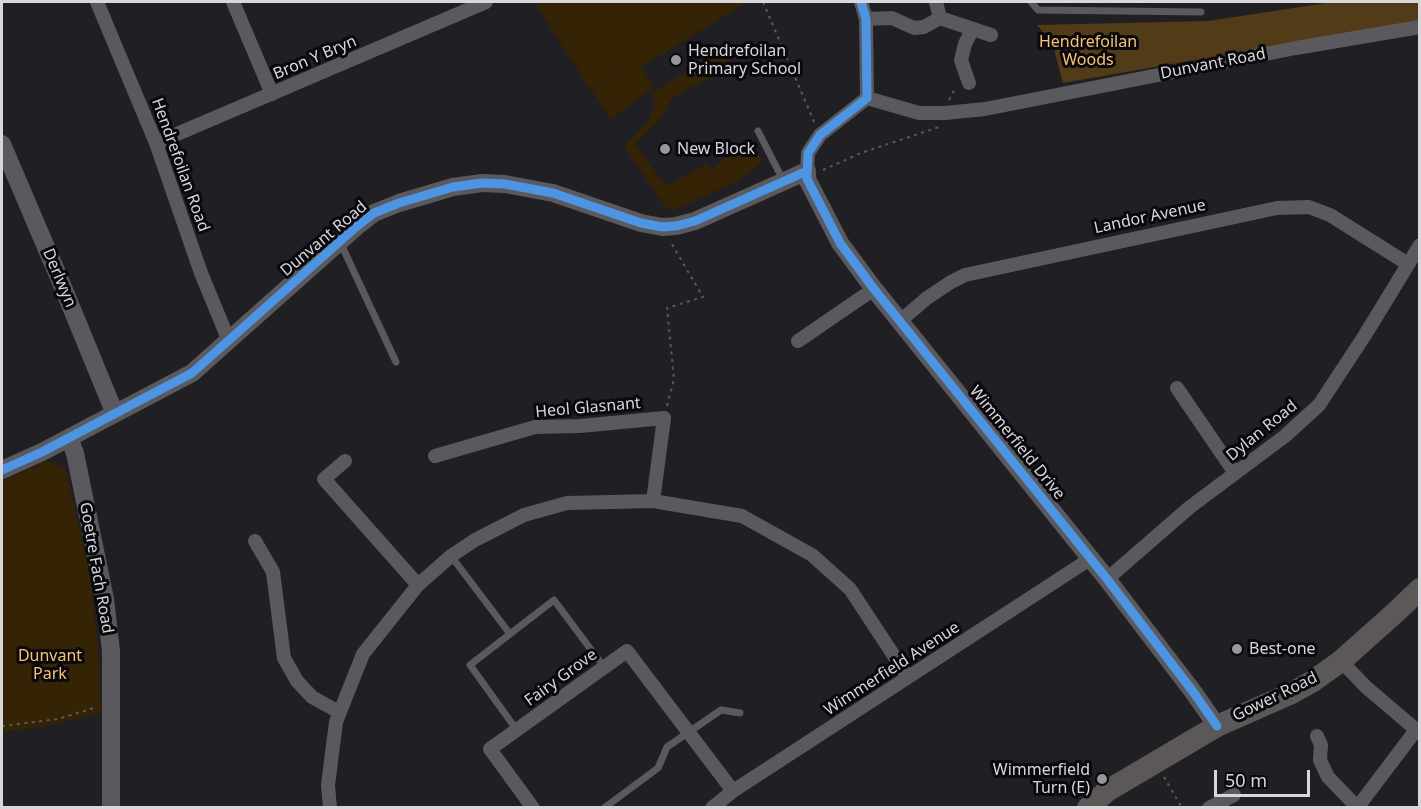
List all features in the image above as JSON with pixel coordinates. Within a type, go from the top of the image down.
[{"type":"main road","name":"Gower Road","points":[[1088,807],[1107,791],[1216,726],[1292,693],[1313,681],[1341,661],[1419,589]]},
{"type":"street","name":"Hendrefoilan Road","points":[[97,2],[156,143],[201,273],[229,341]]},
{"type":"street","points":[[233,2],[272,94]]},
{"type":"street","name":"Bron Y Bryn","points":[[156,143],[272,94],[464,6],[486,2]]},
{"type":"street","points":[[807,175],[808,153],[820,135],[867,98],[866,19],[861,2]]},
{"type":"street","points":[[936,2],[940,18]]},
{"type":"street","points":[[866,19],[892,18],[914,28],[924,27],[940,18],[991,35]]},
{"type":"street","name":"Dunvant Road","points":[[867,98],[919,113],[985,109],[1296,48],[1419,27]]},
{"type":"street","points":[[969,83],[961,60],[972,30]]},
{"type":"street","name":"Derlwyn","points":[[2,144],[115,414]]},
{"type":"street","name":"Dunvant Road","points":[[2,470],[69,438],[192,373],[374,213],[399,203],[453,187],[482,183],[505,184],[553,193],[620,216],[662,227],[695,221],[783,180],[807,175]]},
{"type":"street","name":"Wimmerfield Drive","points":[[807,175],[840,243],[874,289],[1107,579],[1194,693],[1216,726]]},
{"type":"street","name":"Landor Avenue","points":[[900,321],[927,298],[965,275],[1276,208],[1309,207],[1330,215],[1408,264]]},
{"type":"street","name":"Dylan Road","points":[[1107,579],[1182,514],[1285,436],[1319,405],[1419,245]]},
{"type":"street","points":[[798,341],[874,289]]},
{"type":"street","points":[[1176,388],[1235,473]]},
{"type":"street","name":"Heol Glasnant","points":[[435,456],[535,427],[580,426],[664,418],[653,501]]},
{"type":"street","name":"Goetre Fach Road","points":[[69,438],[77,461],[105,598],[111,651],[111,807]]},
{"type":"street","points":[[345,461],[324,479],[418,585]]},
{"type":"street","points":[[330,807],[328,785],[339,712],[363,654],[418,585],[451,556],[475,540],[524,514],[567,503],[653,501],[742,516],[812,555],[850,589],[908,676]]},
{"type":"street","points":[[255,541],[273,572],[284,658],[297,681],[312,697],[339,712]]},
{"type":"street","name":"Wimmerfield Avenue","points":[[712,807],[908,676],[1090,559]]},
{"type":"street","name":"Fairy Grove","points":[[533,807],[490,749],[627,651],[733,791]]},
{"type":"street","points":[[1317,736],[1321,745],[1320,760],[1328,777],[1357,807],[1418,731],[1366,687],[1341,661]]},
{"type":"street","points":[[1209,807],[1234,795]]},
{"type":"lane","points":[[1031,2],[1038,10],[1201,12]]},
{"type":"lane","points":[[758,131],[783,180]]},
{"type":"lane","points":[[340,241],[396,362]]},
{"type":"lane","points":[[451,556],[510,634]]},
{"type":"lane","points":[[516,729],[470,665],[554,600],[604,667]]},
{"type":"lane","points":[[604,807],[658,768],[667,747],[720,710],[741,713]]},
{"type":"path","points":[[763,2],[820,135]]},
{"type":"path","points":[[807,175],[861,153],[947,125]]},
{"type":"path","points":[[662,227],[703,297],[667,308],[674,379],[664,418]]},
{"type":"path","points":[[2,726],[58,719],[111,704]]},
{"type":"path","points":[[1156,762],[1182,807]]},
{"type":"green space","points":[[534,2],[748,2],[641,67],[654,87],[611,119],[592,90],[628,68],[591,90]]},
{"type":"green space","name":"Hendrefoilan Woods","points":[[1333,2],[1419,2],[1419,21],[1063,83],[1053,45],[1037,25],[1208,21]]},
{"type":"green space","points":[[725,46],[730,60],[726,69],[671,100],[658,121],[635,143],[660,179],[669,185],[706,164],[713,170],[731,152],[752,143],[763,162],[734,183],[674,210],[666,208],[624,146],[646,124],[656,101],[651,94]]},
{"type":"green space","name":"Dunvant Park","points":[[47,461],[66,469],[89,570],[98,643],[101,713],[48,726],[2,732],[2,481]]},
{"type":"cycle path","points":[[861,2],[866,19],[867,98],[820,135],[808,153],[807,179],[840,243],[874,289],[1107,579],[1217,726]]},
{"type":"cycle path","points":[[2,470],[42,452],[192,373],[356,227],[374,213],[399,203],[453,187],[482,183],[505,184],[553,193],[641,223],[662,227],[676,226],[695,221],[807,171]]},
{"type":"place","name":"Hendrefoilan Primary School","points":[[676,60]]},
{"type":"place","name":"New Block","points":[[665,149]]},
{"type":"place","name":"Best-one","points":[[1237,649]]},
{"type":"place","name":"Wimmerfield Turn (E)","points":[[1102,779]]}]
